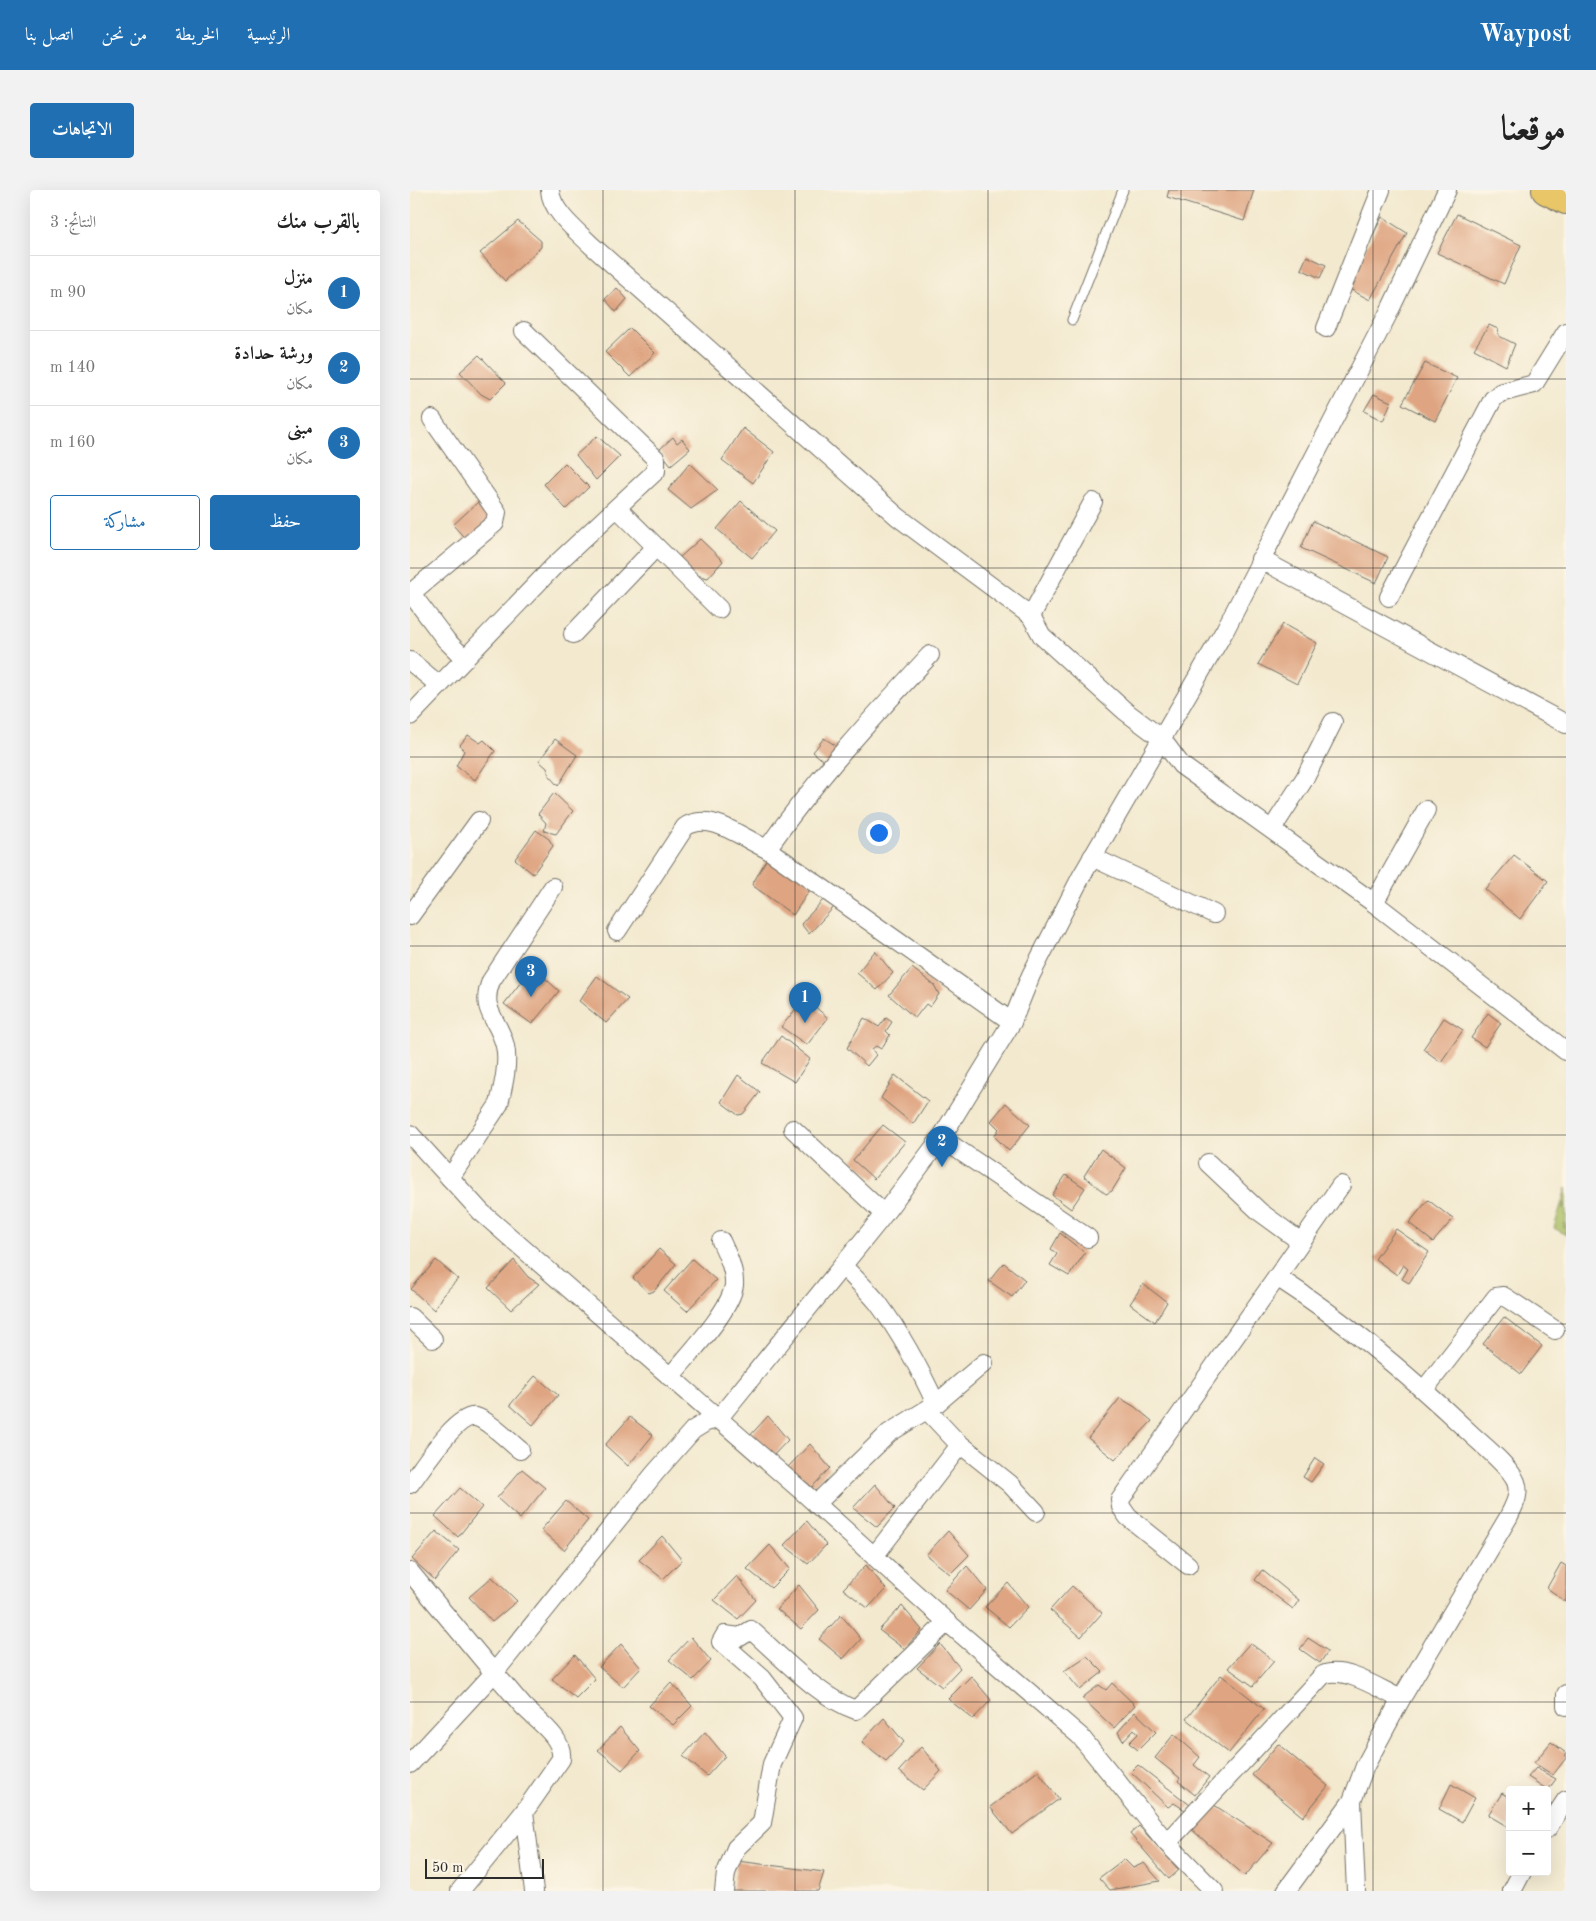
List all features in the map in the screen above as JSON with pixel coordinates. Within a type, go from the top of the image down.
[{"type":"main road","points":[[1546,190],[1566,200]]},
{"type":"street","points":[[550,190],[550,197],[578,232],[898,517],[1031,616],[1042,636],[1125,711],[1161,738],[1180,765],[1272,828],[1374,903],[1459,971],[1566,1052]]},
{"type":"street","points":[[1326,328],[1381,190]]},
{"type":"street","points":[[410,1764],[494,1673],[655,1473],[693,1430],[706,1422],[718,1419],[843,1266],[941,1138],[1012,1022],[1031,975],[1056,923],[1092,857],[1225,630],[1388,314],[1447,190]]},
{"type":"street","points":[[410,716],[554,566],[656,471],[656,459],[524,331]]},
{"type":"street","points":[[1389,597],[1493,399],[1500,393],[1534,384],[1566,333]]},
{"type":"street","points":[[432,419],[497,512],[494,523],[411,592],[446,640],[465,659]]},
{"type":"street","points":[[1031,616],[1093,502]]},
{"type":"street","points":[[617,508],[719,609]]},
{"type":"street","points":[[573,634],[656,547]]},
{"type":"street","points":[[1260,559],[1566,724]]},
{"type":"street","points":[[767,849],[786,822],[860,732],[930,655]]},
{"type":"street","points":[[410,661],[439,686]]},
{"type":"street","points":[[1272,828],[1305,778],[1333,722]]},
{"type":"street","points":[[1374,903],[1426,810]]},
{"type":"street","points":[[410,916],[479,821]]},
{"type":"street","points":[[617,931],[685,827],[708,821],[767,849],[1012,1022]]},
{"type":"street","points":[[1092,857],[1214,914]]},
{"type":"street","points":[[450,1178],[499,1104],[502,1091],[505,1047],[489,1011],[486,993],[490,981],[553,887]]},
{"type":"street","points":[[793,1129],[884,1214]]},
{"type":"street","points":[[410,1134],[481,1212],[875,1555],[947,1622],[1080,1736],[1200,1884],[1214,1891]]},
{"type":"street","points":[[941,1138],[1088,1238]]},
{"type":"street","points":[[1208,1162],[1260,1212],[1301,1242]]},
{"type":"street","points":[[1188,1565],[1128,1517],[1121,1507],[1120,1500],[1341,1185]]},
{"type":"street","points":[[670,1377],[729,1302],[734,1278],[729,1259],[721,1241]]},
{"type":"street","points":[[843,1266],[876,1301],[893,1326],[916,1364],[931,1407],[960,1445],[1010,1484],[1036,1512]]},
{"type":"street","points":[[1276,1277],[1322,1306],[1424,1390],[1511,1473],[1517,1483],[1518,1493],[1508,1518],[1365,1766],[1352,1801],[1286,1891]]},
{"type":"street","points":[[1424,1390],[1496,1296],[1503,1296],[1556,1330]]},
{"type":"street","points":[[410,1317],[433,1339]]},
{"type":"street","points":[[816,1504],[889,1433],[931,1407],[984,1362]]},
{"type":"street","points":[[410,1484],[456,1424],[468,1418],[476,1417],[483,1421],[520,1450]]},
{"type":"street","points":[[875,1555],[960,1445]]},
{"type":"street","points":[[410,1572],[521,1704],[550,1732],[561,1749],[559,1765],[524,1812],[460,1891]]},
{"type":"street","points":[[724,1891],[726,1873],[736,1848],[762,1823],[772,1764],[793,1718],[762,1678],[721,1642],[725,1635],[740,1637],[752,1630],[818,1688],[846,1707],[856,1710],[947,1622]]},
{"type":"street","points":[[1167,1843],[1323,1675],[1331,1672],[1343,1672],[1402,1699]]},
{"type":"street","points":[[1566,1694],[1566,1706]]},
{"type":"street","points":[[1551,1823],[1566,1800]]},
{"type":"street","points":[[1352,1801],[1356,1891]]},
{"type":"street","points":[[524,1812],[534,1891]]},
{"type":"street","points":[[1512,1891],[1520,1876]]},
{"type":"lane","points":[[1072,320],[1123,190]]},
{"type":"green space","points":[[1566,1188],[1566,1235],[1554,1228]]},
{"type":"building","points":[[1169,190],[1254,190],[1244,221],[1167,197]]},
{"type":"building","points":[[1457,214],[1521,245],[1504,284],[1437,253]]},
{"type":"building","points":[[1382,217],[1407,233],[1370,300],[1346,287]]},
{"type":"building","points":[[518,221],[541,241],[541,247],[505,281],[480,253]]},
{"type":"building","points":[[1307,256],[1326,265],[1320,278],[1301,269]]},
{"type":"building","points":[[617,288],[627,299],[616,312],[605,299]]},
{"type":"building","points":[[1489,325],[1498,329],[1499,336],[1515,344],[1506,366],[1474,349]]},
{"type":"building","points":[[630,328],[655,353],[630,377],[605,352]]},
{"type":"building","points":[[479,355],[506,383],[490,399],[481,394],[460,372]]},
{"type":"building","points":[[1425,363],[1457,378],[1435,421],[1402,404]]},
{"type":"building","points":[[1374,394],[1391,402],[1383,421],[1364,411]]},
{"type":"building","points":[[743,428],[774,452],[753,483],[722,460]]},
{"type":"building","points":[[597,436],[620,456],[596,480],[576,455]]},
{"type":"building","points":[[673,437],[677,443],[682,439],[690,449],[671,465],[659,450]]},
{"type":"building","points":[[565,463],[589,487],[566,509],[544,484]]},
{"type":"building","points":[[690,463],[718,490],[691,509],[668,490]]},
{"type":"building","points":[[741,501],[775,531],[752,558],[717,529]]},
{"type":"building","points":[[478,502],[495,523],[470,544],[453,525]]},
{"type":"building","points":[[1313,521],[1388,557],[1376,583],[1301,548]]},
{"type":"building","points":[[700,539],[723,561],[708,578],[688,573],[678,559]]},
{"type":"building","points":[[1283,624],[1317,643],[1297,684],[1258,664]]},
{"type":"building","points":[[468,735],[480,743],[484,740],[495,751],[475,780],[456,766],[464,751],[460,745]]},
{"type":"building","points":[[824,738],[844,751],[831,767],[813,752]]},
{"type":"building","points":[[555,739],[577,755],[558,786],[549,776],[547,768],[539,761]]},
{"type":"building","points":[[554,793],[573,811],[556,834],[544,831],[546,823],[538,814]]},
{"type":"building","points":[[536,830],[549,839],[553,846],[533,874],[515,859]]},
{"type":"building","points":[[770,853],[813,885],[793,915],[752,885]]},
{"type":"building","points":[[1514,855],[1548,881],[1520,919],[1485,889]]},
{"type":"building","points":[[824,899],[834,907],[809,934],[801,924]]},
{"type":"building","points":[[875,951],[893,973],[877,990],[857,973]]},
{"type":"building","points":[[912,968],[934,985],[939,994],[930,1007],[926,1004],[915,1018],[889,995]]},
{"type":"building","points":[[536,970],[559,991],[532,1024],[504,1004],[521,982]]},
{"type":"building","points":[[597,976],[628,999],[606,1023],[579,1001]]},
{"type":"building","points":[[805,998],[828,1018],[807,1045],[781,1027]]},
{"type":"building","points":[[1488,1013],[1501,1023],[1485,1047],[1471,1038]]},
{"type":"building","points":[[864,1018],[879,1027],[886,1018],[892,1022],[886,1031],[890,1035],[881,1049],[876,1046],[872,1049],[876,1055],[867,1066],[847,1048]]},
{"type":"building","points":[[1444,1018],[1463,1030],[1441,1062],[1423,1049]]},
{"type":"building","points":[[781,1036],[810,1059],[795,1082],[762,1063]]},
{"type":"building","points":[[738,1075],[760,1092],[743,1114],[738,1115],[721,1102]]},
{"type":"building","points":[[895,1075],[928,1101],[913,1124],[881,1098]]},
{"type":"building","points":[[1006,1103],[1030,1125],[1009,1151],[994,1136],[999,1129],[991,1121]]},
{"type":"building","points":[[883,1125],[905,1142],[874,1179],[853,1160]]},
{"type":"building","points":[[1101,1149],[1126,1168],[1112,1191],[1106,1194],[1084,1176]]},
{"type":"building","points":[[1066,1175],[1085,1188],[1071,1209],[1052,1195]]},
{"type":"building","points":[[1428,1200],[1453,1219],[1433,1242],[1409,1223]]},
{"type":"building","points":[[1396,1229],[1429,1252],[1409,1283],[1402,1279],[1408,1269],[1403,1265],[1397,1275],[1375,1259]]},
{"type":"building","points":[[1060,1233],[1085,1253],[1069,1276],[1050,1265],[1057,1254],[1051,1249]]},
{"type":"building","points":[[659,1249],[676,1264],[654,1291],[649,1293],[633,1278]]},
{"type":"building","points":[[692,1259],[716,1280],[687,1311],[664,1291]]},
{"type":"building","points":[[436,1260],[458,1279],[442,1296],[434,1310],[411,1289]]},
{"type":"building","points":[[514,1260],[528,1277],[539,1284],[511,1310],[488,1288]]},
{"type":"building","points":[[1004,1263],[1025,1280],[1012,1297],[989,1281]]},
{"type":"building","points":[[1143,1284],[1167,1302],[1155,1322],[1130,1304]]},
{"type":"building","points":[[1504,1317],[1542,1346],[1521,1374],[1483,1344]]},
{"type":"building","points":[[535,1376],[558,1395],[533,1425],[510,1405]]},
{"type":"building","points":[[1120,1398],[1152,1421],[1115,1460],[1088,1438]]},
{"type":"building","points":[[768,1416],[788,1440],[770,1459],[746,1440]]},
{"type":"building","points":[[630,1417],[653,1435],[628,1466],[605,1445]]},
{"type":"building","points":[[810,1444],[830,1468],[812,1487],[788,1467]]},
{"type":"building","points":[[1315,1458],[1324,1464],[1311,1482],[1303,1477]]},
{"type":"building","points":[[522,1469],[545,1488],[520,1519],[497,1498]]},
{"type":"building","points":[[875,1484],[895,1508],[877,1527],[853,1508]]},
{"type":"building","points":[[460,1488],[482,1507],[458,1537],[435,1516]]},
{"type":"building","points":[[566,1501],[588,1520],[564,1550],[541,1530]]},
{"type":"building","points":[[807,1521],[826,1545],[808,1564],[784,1545]]},
{"type":"building","points":[[436,1531],[459,1550],[435,1580],[412,1559]]},
{"type":"building","points":[[948,1531],[969,1555],[950,1574],[926,1555]]},
{"type":"building","points":[[662,1536],[682,1560],[663,1579],[639,1560]]},
{"type":"building","points":[[770,1545],[790,1569],[771,1588],[747,1569]]},
{"type":"building","points":[[1561,1563],[1566,1566],[1566,1602],[1547,1588]]},
{"type":"building","points":[[866,1565],[886,1589],[868,1608],[843,1589]]},
{"type":"building","points":[[967,1566],[987,1590],[969,1610],[945,1590]]},
{"type":"building","points":[[1262,1570],[1299,1600],[1293,1609],[1255,1580]]},
{"type":"building","points":[[737,1576],[756,1600],[738,1619],[714,1600]]},
{"type":"building","points":[[492,1577],[517,1601],[492,1622],[469,1597]]},
{"type":"building","points":[[1008,1583],[1028,1607],[1009,1627],[985,1607]]},
{"type":"building","points":[[799,1585],[819,1610],[801,1629],[777,1609]]},
{"type":"building","points":[[1072,1586],[1102,1613],[1081,1637],[1050,1610]]},
{"type":"building","points":[[902,1606],[922,1630],[904,1649],[879,1630]]},
{"type":"building","points":[[841,1615],[861,1639],[843,1659],[819,1639]]},
{"type":"building","points":[[691,1637],[711,1661],[693,1680],[669,1660]]},
{"type":"building","points":[[1308,1638],[1328,1651],[1320,1663],[1300,1649]]},
{"type":"building","points":[[1250,1643],[1274,1661],[1253,1686],[1228,1668]]},
{"type":"building","points":[[621,1644],[641,1668],[623,1687],[599,1667]]},
{"type":"building","points":[[940,1644],[960,1668],[942,1687],[917,1668]]},
{"type":"building","points":[[575,1655],[595,1679],[576,1698],[552,1679]]},
{"type":"building","points":[[1087,1656],[1103,1672],[1080,1690],[1064,1671]]},
{"type":"building","points":[[1221,1675],[1264,1709],[1229,1753],[1186,1719]]},
{"type":"building","points":[[971,1676],[991,1700],[973,1719],[948,1699]]},
{"type":"building","points":[[671,1682],[692,1706],[673,1725],[649,1706]]},
{"type":"building","points":[[1112,1683],[1135,1705],[1114,1728],[1082,1698],[1099,1685],[1106,1690]]},
{"type":"building","points":[[1135,1712],[1156,1732],[1138,1750],[1129,1743],[1138,1734],[1134,1729],[1123,1741],[1118,1732]]},
{"type":"building","points":[[884,1718],[904,1742],[886,1761],[862,1742]]},
{"type":"building","points":[[620,1727],[640,1751],[622,1770],[598,1750]]},
{"type":"building","points":[[705,1732],[725,1756],[707,1776],[683,1756]]},
{"type":"building","points":[[1174,1734],[1200,1757],[1194,1765],[1209,1777],[1195,1795],[1178,1781],[1180,1778],[1155,1758]]},
{"type":"building","points":[[1551,1742],[1566,1753],[1566,1758],[1553,1775],[1534,1763]]},
{"type":"building","points":[[1278,1744],[1328,1786],[1303,1817],[1252,1775]]},
{"type":"building","points":[[921,1747],[941,1771],[923,1790],[899,1771]]},
{"type":"building","points":[[1138,1765],[1190,1805],[1185,1810],[1174,1803],[1168,1807],[1131,1772]]},
{"type":"building","points":[[1536,1768],[1556,1779],[1551,1786],[1542,1786],[1528,1777]]},
{"type":"building","points":[[1038,1771],[1059,1799],[1012,1834],[990,1807]]},
{"type":"building","points":[[1451,1784],[1475,1798],[1462,1822],[1439,1809]]},
{"type":"building","points":[[1502,1793],[1506,1796],[1506,1826],[1488,1815]]},
{"type":"building","points":[[1211,1803],[1273,1843],[1245,1876],[1190,1828]]},
{"type":"building","points":[[1139,1826],[1179,1870],[1169,1879],[1130,1834]]},
{"type":"building","points":[[1124,1859],[1133,1868],[1144,1863],[1160,1881],[1110,1890],[1099,1878]]},
{"type":"building","points":[[737,1861],[824,1872],[818,1891],[732,1891]]},
{"type":"place","name":"مبنى","points":[[531,997]]},
{"type":"place","name":"منزل","points":[[805,1023]]},
{"type":"place","name":"ورشة حدادة","points":[[942,1167]]}]
